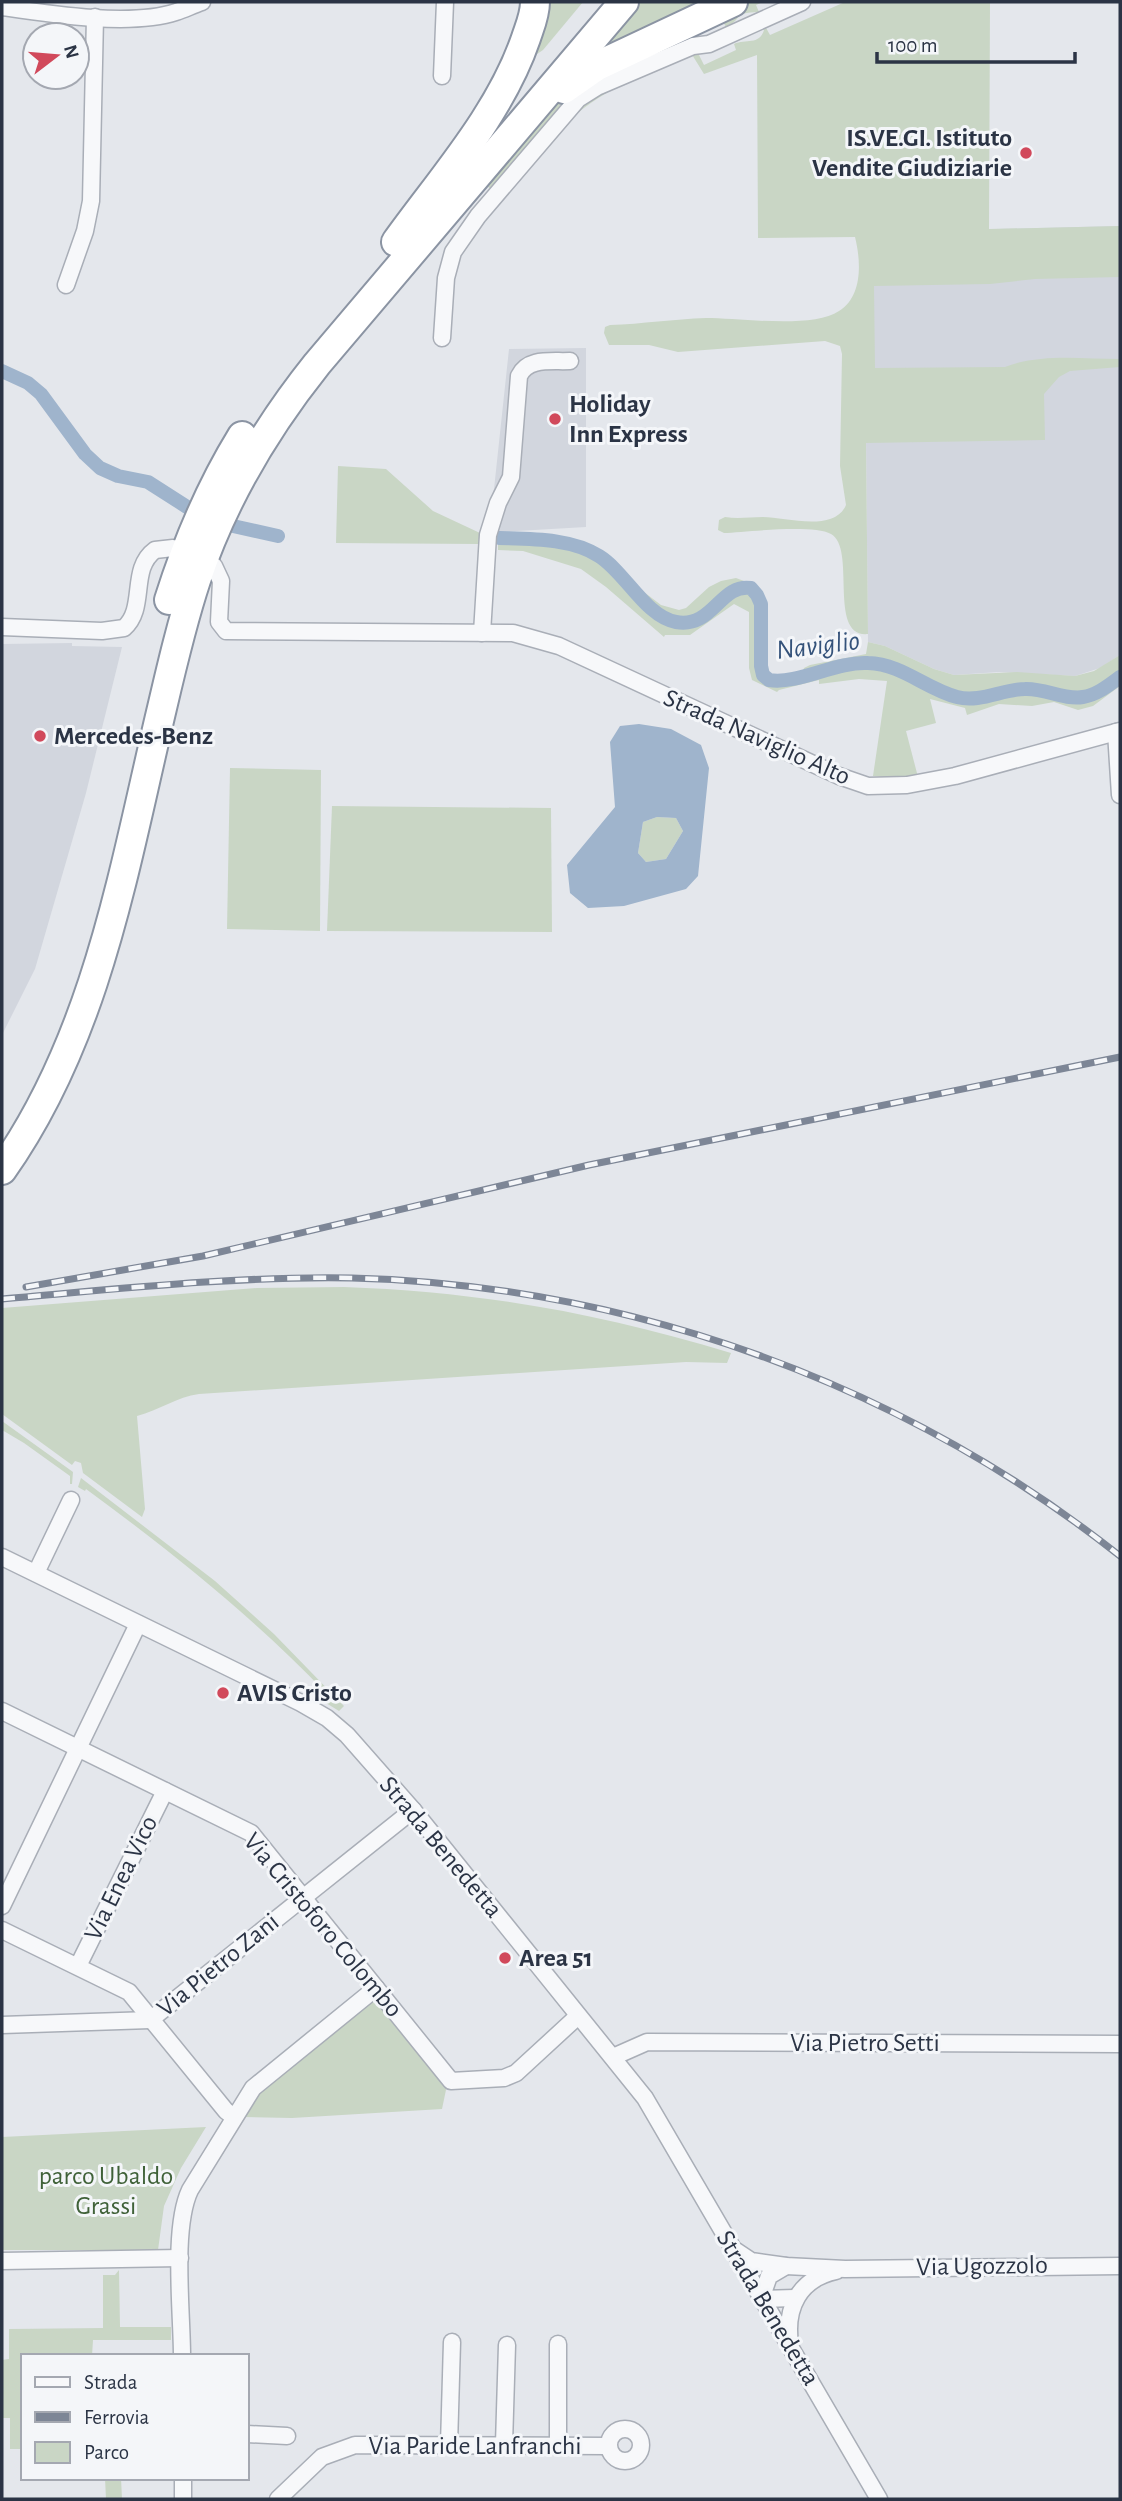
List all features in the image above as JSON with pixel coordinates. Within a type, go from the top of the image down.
[{"type":"highway","points":[[396,242],[487,116],[519,57],[535,11],[535,2]]},
{"type":"highway","points":[[7,1152],[76,976],[165,616],[182,561],[203,508],[237,444],[303,351],[599,2]]},
{"type":"highway","points":[[7,1152],[57,1076],[89,996],[107,934],[184,619],[202,563],[224,510],[259,446],[299,387],[624,2]]},
{"type":"highway","points":[[467,188],[497,161],[552,100],[579,78],[613,58],[733,2]]},
{"type":"street","points":[[2,7],[95,17],[133,18],[174,13],[202,2]]},
{"type":"street","points":[[442,76],[445,2]]},
{"type":"street","points":[[442,338],[446,278],[453,252],[466,230],[579,99],[597,87],[693,46],[709,44],[802,2]]},
{"type":"street","points":[[66,285],[85,231],[91,201],[95,17]]},
{"type":"street","points":[[482,633],[488,535],[498,503],[511,477],[519,376],[529,364],[569,361]]},
{"type":"street","points":[[2,627],[102,631],[124,628],[132,616],[139,575],[146,558],[155,550],[173,548]]},
{"type":"street","name":"Strada Naviglio Alto","points":[[214,566],[221,581],[219,622],[230,632],[513,633],[559,646],[839,776],[868,786],[907,785],[955,776],[1118,731]]},
{"type":"street","points":[[1118,731],[1120,795]]},
{"type":"street","points":[[36,1573],[71,1500]]},
{"type":"street","name":"Strada Benedetta","points":[[2,1557],[320,1714],[347,1735],[413,1810],[645,2098],[879,2499]]},
{"type":"street","points":[[2,1906],[138,1624]]},
{"type":"street","name":"Via Cristoforo Colombo","points":[[2,1711],[248,1830],[451,2081],[504,2078],[516,2073],[578,2015]]},
{"type":"street","name":"Via Enea Vico","points":[[78,1966],[165,1791]]},
{"type":"street","name":"Via Pietro Zani","points":[[2,2025],[150,2020],[413,1810]]},
{"type":"street","points":[[2,1930],[129,1992],[226,2111],[234,2117]]},
{"type":"street","points":[[182,2354],[180,2258],[184,2203],[253,2088],[376,1988]]},
{"type":"street","name":"Via Pietro Setti","points":[[613,2057],[647,2042],[1120,2044]]},
{"type":"street","name":"Via Ugozzolo","points":[[732,2248],[751,2261],[845,2269],[1120,2266]]},
{"type":"street","points":[[2,2261],[180,2258]]},
{"type":"street","points":[[786,2266],[769,2276],[761,2299],[794,2298],[789,2318],[791,2347]]},
{"type":"street","name":"Via Ugozzolo","points":[[794,2298],[826,2273],[845,2269]]},
{"type":"street","points":[[449,2445],[452,2342]]},
{"type":"street","points":[[558,2344],[558,2446]]},
{"type":"street","points":[[505,2444],[507,2345]]},
{"type":"street","points":[[248,2434],[287,2436]]},
{"type":"street","name":"Via Paride Lanfranchi","points":[[278,2499],[322,2457],[355,2445],[608,2446]]},
{"type":"street","points":[[183,2480],[183,2499]]},
{"type":"shaded area","points":[[1120,226],[1120,655],[1100,668],[1075,676],[999,672],[954,675],[934,669],[885,646],[868,642],[864,232]]},
{"type":"shaded area","points":[[586,348],[586,527],[480,533],[494,489],[509,349]]},
{"type":"shaded area","points":[[72,643],[72,646],[122,647],[86,793],[35,969],[2,1035],[2,644]]},
{"type":"green space","points":[[548,2],[583,2],[537,54],[535,53]]},
{"type":"green space","points":[[641,2],[719,2],[600,53]]},
{"type":"green space","points":[[744,2],[763,2],[756,5],[759,12],[741,15],[726,27],[722,20],[690,35],[693,41],[599,82],[495,193],[485,184],[550,110],[572,91]]},
{"type":"green space","points":[[845,2],[990,2],[989,229],[1120,226],[1120,277],[1035,279],[990,284],[874,286],[875,368],[1005,367],[1033,360],[1062,358],[1120,359],[1120,367],[1070,371],[1059,377],[1044,394],[1045,440],[866,443],[868,634],[856,631],[849,622],[845,608],[842,556],[838,542],[831,534],[810,529],[724,533],[718,530],[719,520],[725,517],[820,521],[840,514],[846,505],[840,466],[840,346],[825,341],[678,352],[649,345],[609,345],[604,333],[605,327],[610,325],[694,319],[812,320],[839,311],[852,296],[859,267],[855,237],[758,238],[757,55],[704,74],[691,53],[598,98],[571,119],[579,102],[696,49],[704,65],[736,50],[734,44],[757,39],[765,26],[770,35]]},
{"type":"green space","points":[[338,466],[386,469],[433,511],[480,533],[478,544],[336,543]]},
{"type":"green space","points":[[498,544],[559,546],[594,557],[616,576],[648,611],[672,626],[695,625],[730,599],[745,592],[755,601],[758,613],[756,668],[762,678],[774,686],[868,666],[904,677],[956,703],[974,703],[1031,694],[1072,702],[1102,694],[1120,682],[1120,686],[1093,706],[1078,710],[1054,702],[1032,706],[999,704],[967,715],[965,708],[930,699],[936,723],[906,731],[918,777],[904,779],[873,776],[887,681],[859,679],[819,684],[819,680],[777,692],[752,680],[749,668],[749,612],[734,604],[690,635],[664,637],[581,569],[523,551],[498,550]]},
{"type":"green space","points":[[736,578],[744,581],[730,587],[703,614],[682,619],[663,611],[636,586],[661,605],[679,610],[686,608],[709,587]]},
{"type":"green space","points":[[868,642],[885,646],[934,669],[954,675],[1017,672],[1075,676],[1094,671],[1120,655],[1120,673],[1097,688],[1082,693],[1030,684],[968,694],[949,689],[894,663],[870,658],[844,661],[802,674],[804,668],[810,665],[866,654]]},
{"type":"green space","points":[[230,768],[321,770],[320,931],[227,929]]},
{"type":"green space","points":[[332,806],[551,808],[552,932],[327,931]]},
{"type":"green space","points":[[657,817],[676,818],[683,831],[666,859],[646,862],[638,853],[643,822]]},
{"type":"green space","points":[[344,1287],[444,1294],[540,1307],[634,1327],[731,1353],[727,1363],[686,1362],[191,1396],[137,1416],[145,1509],[142,1517],[83,1473],[81,1463],[75,1461],[72,1465],[2,1414],[2,1308],[257,1288]]},
{"type":"green space","points":[[2,1421],[73,1472],[72,1484],[70,1476],[2,1430]]},
{"type":"green space","points":[[81,1478],[215,1581],[274,1634],[344,1706],[339,1711],[326,1703],[326,1693],[270,1638],[150,1537],[86,1489],[85,1491],[78,1487]]},
{"type":"green space","points":[[376,1995],[447,2085],[442,2109],[292,2118],[244,2117],[256,2091]]},
{"type":"green space","name":"parco Ubaldo Grassi","points":[[206,2127],[181,2168],[164,2206],[158,2250],[2,2250],[2,2137]]},
{"type":"green space","points":[[119,2270],[120,2327],[171,2327],[171,2340],[93,2340],[92,2354],[21,2354],[21,2449],[10,2449],[10,2418],[2,2418],[2,2360],[9,2359],[9,2329],[103,2328],[103,2275],[115,2275]]},
{"type":"green space","points":[[105,2480],[121,2480],[122,2499],[106,2499]]},
{"type":"water","points":[[639,724],[671,729],[701,745],[709,768],[698,876],[686,889],[624,906],[588,908],[570,893],[567,865],[615,807],[610,742],[620,726]],"holes":[[[657,817],[676,818],[683,831],[666,859],[646,862],[638,853],[643,822]]]},
{"type":"waterway","name":"Naviglio","points":[[2,371],[28,383],[41,394],[85,454],[100,468],[118,476],[148,482],[187,507]]},
{"type":"waterway","name":"Naviglio","points":[[233,526],[278,536]]},
{"type":"waterway","name":"Naviglio","points":[[499,538],[550,541],[588,550],[609,563],[655,612],[676,622],[699,619],[731,592],[740,588],[751,588],[761,604],[761,666],[763,675],[769,680],[792,679],[856,663],[880,664],[957,697],[974,698],[1025,689],[1083,697],[1103,689],[1120,677]]},
{"type":"railway","points":[[26,1287],[203,1256],[589,1165],[1120,1057]]},
{"type":"railway","points":[[2,1299],[220,1281],[352,1278],[456,1285],[558,1300],[660,1324],[758,1355],[855,1394],[947,1441],[1036,1495],[1120,1556]]},
{"type":"place","name":"IS.VE.GI. Istituto Vendite Giudiziarie","points":[[1026,153]]},
{"type":"place","name":"Holiday Inn Express","points":[[555,419]]},
{"type":"place","name":"Mercedes-Benz","points":[[40,736]]},
{"type":"place","name":"AVIS Cristo","points":[[223,1693]]},
{"type":"place","name":"Area 51","points":[[505,1958]]}]
